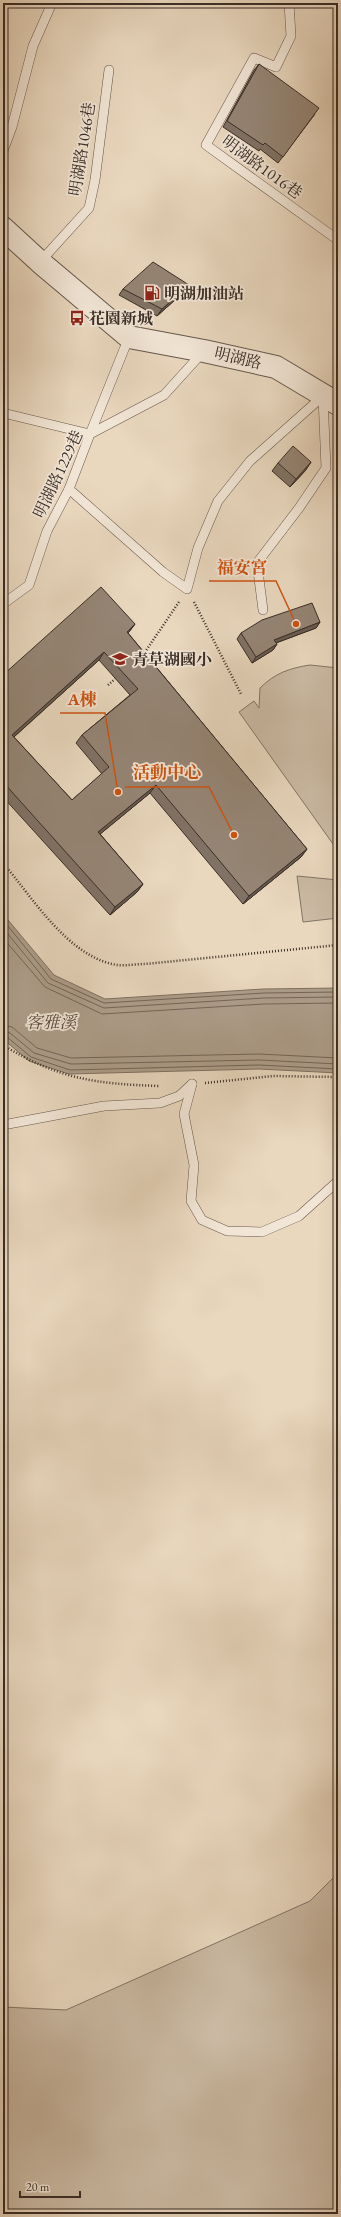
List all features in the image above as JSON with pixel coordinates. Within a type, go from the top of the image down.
[{"type":"street","name":"明湖路","points":[[3,228],[40,262],[129,337],[204,351],[276,367],[331,400]]},
{"type":"lane","points":[[3,151],[12,127],[33,46],[52,3]]},
{"type":"lane","name":"明湖路1016巷","points":[[289,3],[291,36],[276,67],[254,58],[206,144],[338,240]]},
{"type":"lane","name":"明湖路1046巷","points":[[40,262],[89,208],[95,180],[109,70]]},
{"type":"lane","points":[[3,413],[90,434],[129,337]]},
{"type":"lane","name":"明湖路1229巷","points":[[3,604],[29,585],[47,531],[69,489],[90,434],[164,395],[204,351]]},
{"type":"lane","points":[[69,489],[163,572],[188,589],[198,548],[218,501],[250,462],[331,400]]},
{"type":"lane","points":[[263,610],[257,563],[299,508],[326,468],[331,400]]},
{"type":"lane","points":[[3,1125],[104,1106],[160,1103],[179,1096],[192,1084]]},
{"type":"lane","points":[[192,1084],[184,1114],[194,1166],[191,1201],[202,1220],[227,1231],[262,1232],[299,1216],[338,1181]]},
{"type":"path","points":[[139,661],[188,589],[241,694]]},
{"type":"path","points":[[108,685],[115,679]]},
{"type":"path","points":[[3,863],[59,933],[97,958],[117,965],[145,964],[338,945]]},
{"type":"path","points":[[3,1045],[29,1061],[51,1071],[86,1080],[124,1085],[162,1086],[273,1076],[338,1077]]},
{"type":"shaded area","points":[[310,665],[338,668],[338,851],[239,712],[254,701],[259,708],[260,688],[271,678],[289,670]]},
{"type":"shaded area","points":[[297,876],[338,880],[338,918],[303,922]]},
{"type":"shaded area","points":[[338,1873],[338,2214],[3,2214],[3,2007],[66,2010],[310,1901]]},
{"type":"water","name":"客雅溪","points":[[3,914],[54,975],[105,999],[263,989],[338,988],[338,1073],[259,1069],[69,1074],[29,1061],[3,1039]]},
{"type":"building","points":[[259,64],[319,108],[283,157],[265,143],[263,145],[227,121]]},
{"type":"building","name":"明湖加油站","points":[[153,262],[189,285],[162,309],[123,289]]},
{"type":"building","points":[[293,446],[311,462],[296,479],[278,463]]},
{"type":"building","points":[[101,587],[135,624],[127,632],[307,849],[249,896],[156,785],[98,832],[143,884],[115,907],[3,782],[3,675]],"holes":[[[104,652],[138,689],[82,735],[109,767],[72,800],[12,735]]]},
{"type":"building","points":[[312,603],[320,622],[274,640],[277,644],[256,657],[241,633],[262,620]]},
{"type":"place","name":"明湖加油站","points":[[152,293]]},
{"type":"place","name":"花園新城","points":[[77,318]]},
{"type":"place","name":"福安宮","points":[[296,624]]},
{"type":"place","name":"青草湖國小","points":[[120,659]]},
{"type":"place","name":"A棟","points":[[118,792]]},
{"type":"place","name":"活動中心","points":[[234,835]]}]
